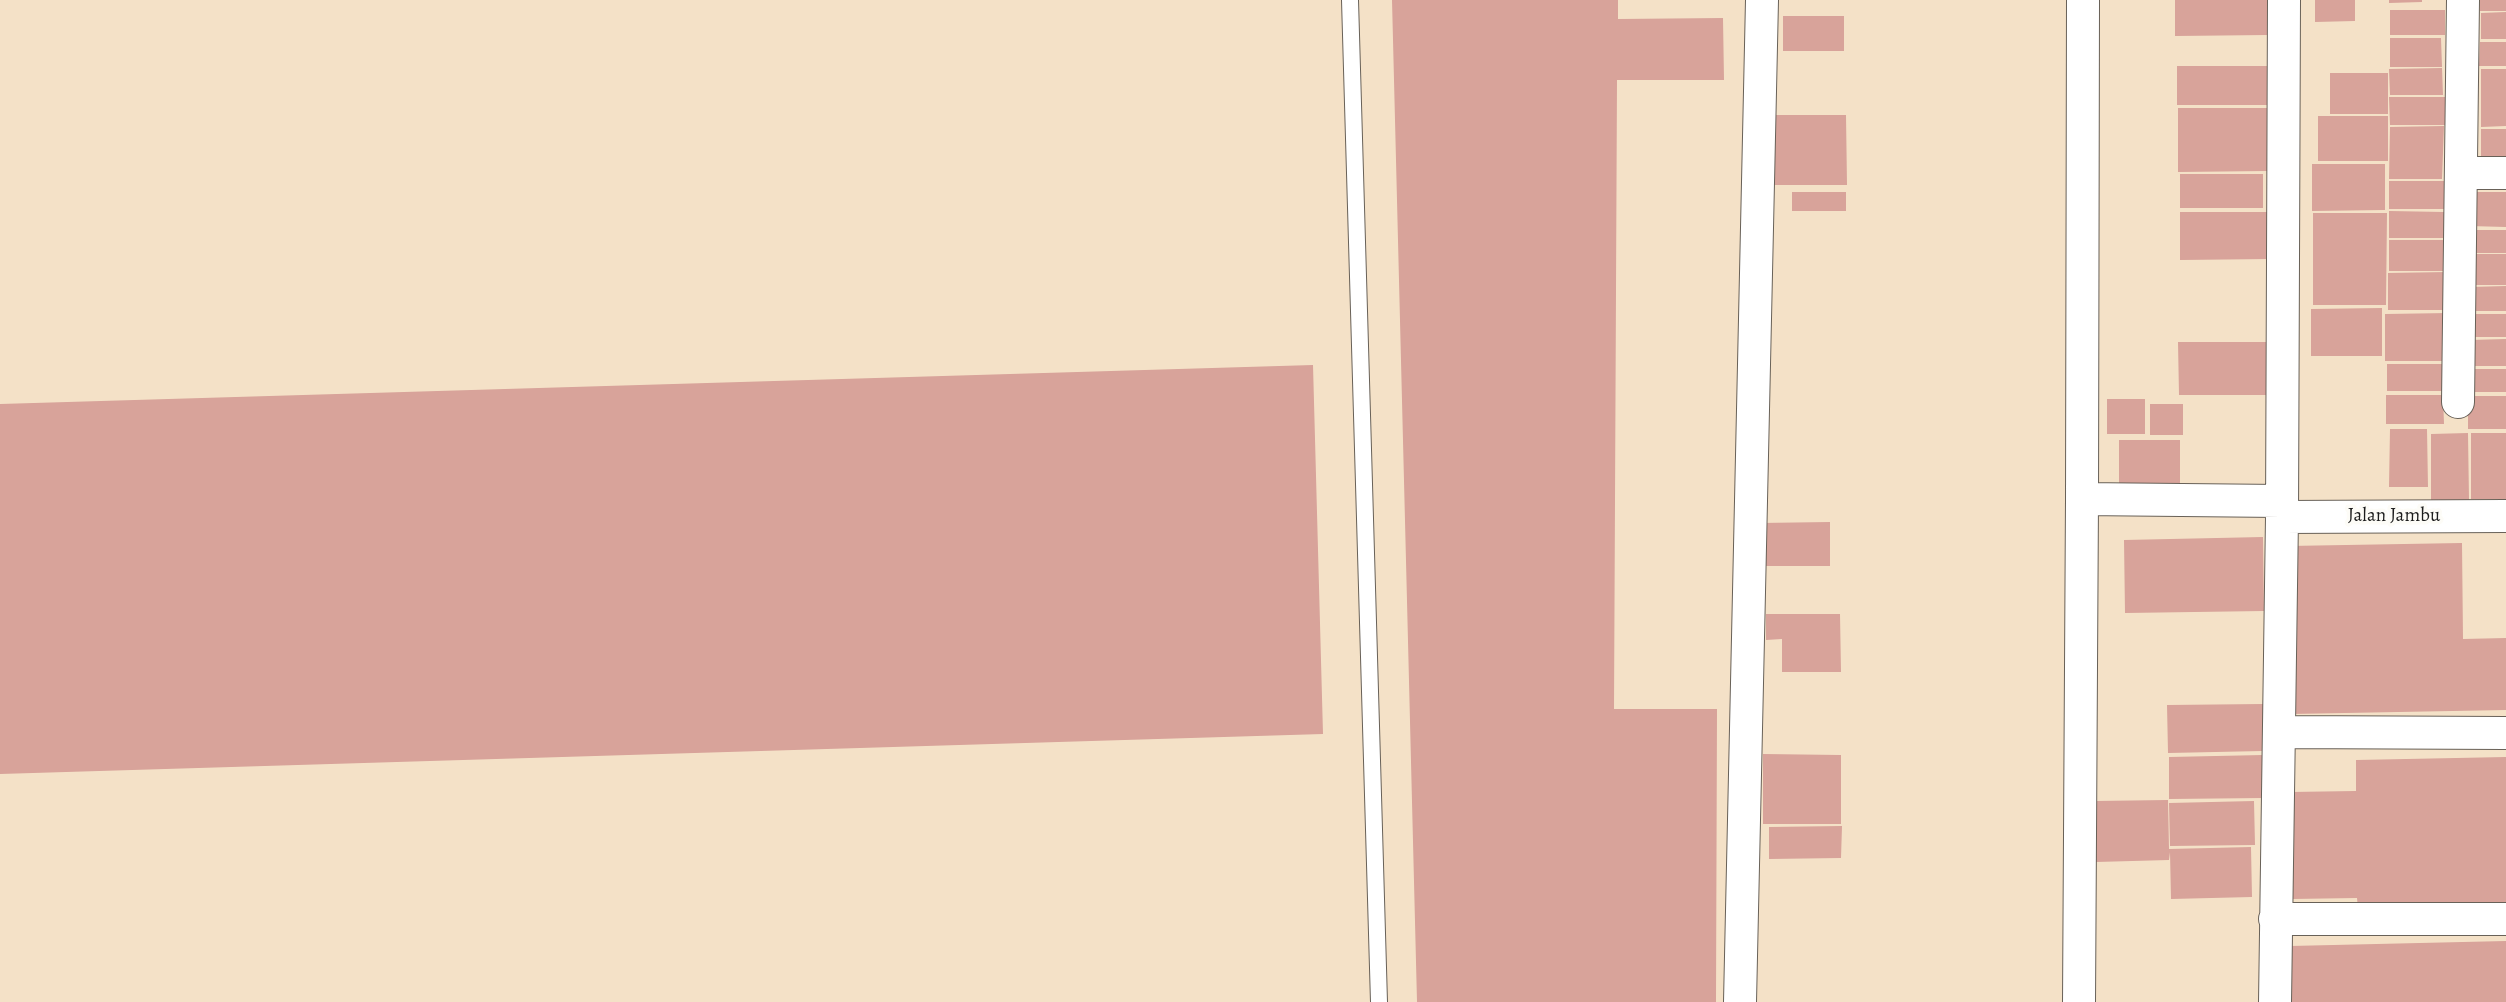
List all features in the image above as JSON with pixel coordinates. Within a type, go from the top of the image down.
[{"type":"street","points":[[1740,1002],[1762,0]]},
{"type":"street","points":[[2079,1002],[2082,0]]},
{"type":"street","points":[[2275,1002],[2280,732],[2284,0]]},
{"type":"street","points":[[2458,402],[2463,0]]},
{"type":"street","points":[[2462,173],[2506,173]]},
{"type":"street","name":"Jalan Jambu","points":[[2082,499],[2506,516]]},
{"type":"street","points":[[2280,732],[2506,733]]},
{"type":"street","points":[[2275,919],[2506,919]]},
{"type":"lane","points":[[1350,0],[1380,1002]]},
{"type":"building","points":[[1392,0],[1618,0],[1618,19],[1723,18],[1724,80],[1617,80],[1614,709],[1717,709],[1716,1002],[1417,1002]]},
{"type":"building","points":[[2175,0],[2268,0],[2268,35],[2175,36]]},
{"type":"building","points":[[2315,0],[2355,0],[2355,21],[2315,22]]},
{"type":"building","points":[[2389,0],[2422,0],[2422,2],[2389,3]]},
{"type":"building","points":[[2480,0],[2506,0],[2506,11],[2480,11]]},
{"type":"building","points":[[2390,10],[2445,10],[2445,35],[2390,35]]},
{"type":"building","points":[[2506,12],[2506,39],[2481,39],[2481,13]]},
{"type":"building","points":[[1783,16],[1844,16],[1844,51],[1783,51]]},
{"type":"building","points":[[2390,38],[2441,38],[2442,67],[2390,67]]},
{"type":"building","points":[[2480,42],[2506,42],[2506,66],[2479,66]]},
{"type":"building","points":[[2177,66],[2272,66],[2272,105],[2177,105]]},
{"type":"building","points":[[2442,68],[2443,95],[2390,95],[2389,69]]},
{"type":"building","points":[[2481,69],[2506,69],[2506,126],[2481,127]]},
{"type":"building","points":[[2330,73],[2388,73],[2388,114],[2330,114]]},
{"type":"building","points":[[2389,97],[2445,97],[2445,125],[2390,125]]},
{"type":"building","points":[[2178,108],[2268,108],[2268,171],[2178,172]]},
{"type":"building","points":[[1774,115],[1846,115],[1847,185],[1774,185]]},
{"type":"building","points":[[2318,116],[2388,116],[2388,161],[2318,161]]},
{"type":"building","points":[[2444,126],[2442,179],[2389,179],[2390,127]]},
{"type":"building","points":[[2481,129],[2506,129],[2506,166],[2481,166]]},
{"type":"building","points":[[2312,164],[2385,164],[2385,210],[2312,211]]},
{"type":"building","points":[[2180,174],[2263,174],[2263,208],[2180,208]]},
{"type":"building","points":[[2389,181],[2446,181],[2446,209],[2389,209]]},
{"type":"building","points":[[1792,192],[1846,192],[1846,211],[1792,211]]},
{"type":"building","points":[[2469,192],[2506,192],[2506,227],[2469,226]]},
{"type":"building","points":[[2389,211],[2444,212],[2445,238],[2389,238]]},
{"type":"building","points":[[2180,212],[2269,212],[2270,259],[2180,260]]},
{"type":"building","points":[[2313,213],[2387,213],[2386,305],[2313,305]]},
{"type":"building","points":[[2470,230],[2506,230],[2506,253],[2469,253]]},
{"type":"building","points":[[2389,240],[2447,240],[2447,271],[2389,271]]},
{"type":"building","points":[[2472,254],[2506,254],[2506,285],[2472,285]]},
{"type":"building","points":[[2447,272],[2447,310],[2388,310],[2388,273]]},
{"type":"building","points":[[2506,286],[2506,311],[2470,311],[2470,287]]},
{"type":"building","points":[[2382,308],[2382,356],[2311,356],[2311,309]]},
{"type":"building","points":[[2449,313],[2449,361],[2385,361],[2385,314]]},
{"type":"building","points":[[2467,314],[2506,314],[2506,337],[2468,337]]},
{"type":"building","points":[[2506,339],[2506,366],[2470,366],[2470,340]]},
{"type":"building","points":[[2178,342],[2271,342],[2271,395],[2179,395]]},
{"type":"building","points":[[2387,364],[2445,364],[2445,391],[2387,391]]},
{"type":"building","points":[[1313,365],[1323,734],[0,774],[0,404]]},
{"type":"building","points":[[2469,369],[2506,369],[2506,392],[2469,392]]},
{"type":"building","points":[[2386,395],[2443,395],[2444,424],[2386,424]]},
{"type":"building","points":[[2468,396],[2506,396],[2506,429],[2468,429]]},
{"type":"building","points":[[2107,399],[2145,399],[2145,434],[2107,434]]},
{"type":"building","points":[[2150,404],[2183,404],[2183,435],[2150,435]]},
{"type":"building","points":[[2390,429],[2427,429],[2428,487],[2389,487]]},
{"type":"building","points":[[2468,433],[2469,500],[2431,501],[2431,434]]},
{"type":"building","points":[[2471,433],[2506,433],[2506,499],[2471,499]]},
{"type":"building","points":[[2119,440],[2180,440],[2180,492],[2119,492]]},
{"type":"building","points":[[1830,522],[1830,566],[1760,566],[1759,523]]},
{"type":"building","points":[[2263,537],[2264,611],[2125,613],[2124,540]]},
{"type":"building","points":[[2462,543],[2463,639],[2506,638],[2506,710],[2291,714],[2288,546]]},
{"type":"building","points":[[1766,614],[1840,614],[1841,672],[1782,672],[1782,639],[1766,640]]},
{"type":"building","points":[[2263,704],[2263,751],[2168,753],[2167,705]]},
{"type":"building","points":[[1763,754],[1841,755],[1841,824],[1763,824]]},
{"type":"building","points":[[2263,755],[2264,798],[2169,799],[2169,757]]},
{"type":"building","points":[[2506,757],[2506,906],[2358,909],[2357,898],[2292,899],[2290,792],[2356,791],[2356,760]]},
{"type":"building","points":[[2168,800],[2169,849],[2251,847],[2252,897],[2171,899],[2170,852],[2169,860],[2096,862],[2095,801]]},
{"type":"building","points":[[2254,801],[2255,845],[2170,846],[2169,803]]},
{"type":"building","points":[[1842,826],[1841,858],[1769,859],[1769,827]]},
{"type":"building","points":[[2506,941],[2506,1002],[2291,1002],[2290,946]]}]
